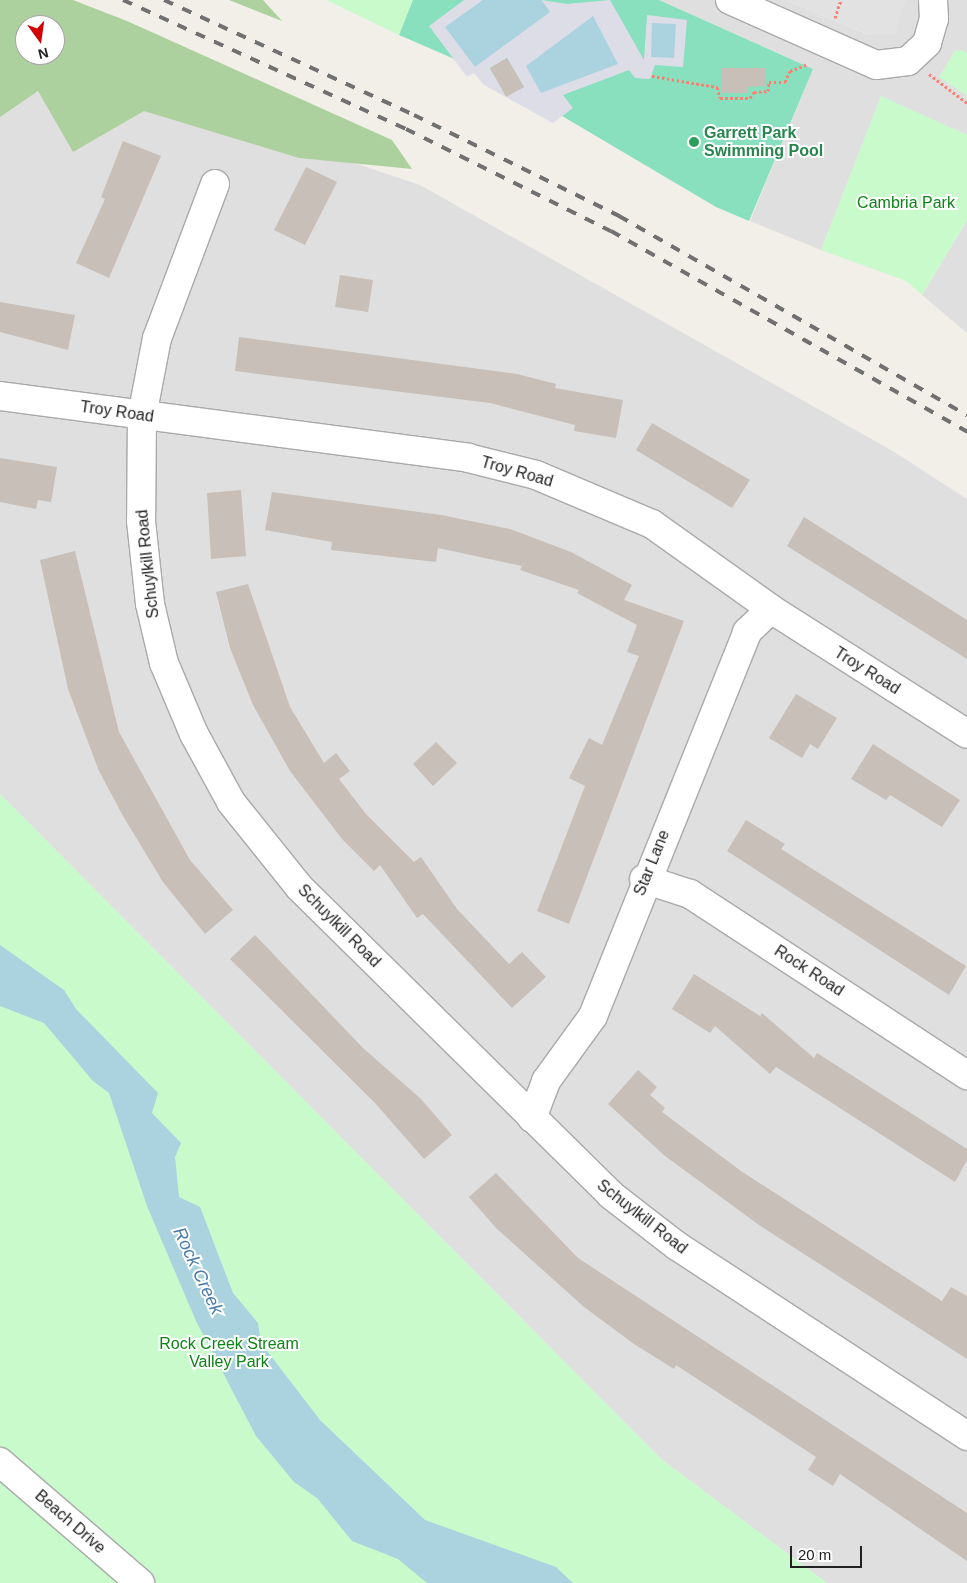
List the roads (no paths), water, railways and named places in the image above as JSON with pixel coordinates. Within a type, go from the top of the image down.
[{"type":"street","points":[[730,0],[876,66],[918,67],[934,19],[933,0]]},
{"type":"street","name":"Schuylkill Road","points":[[215,184],[157,338],[142,416],[141,521],[150,604],[164,663],[194,734],[231,802],[299,887],[610,1195],[677,1246],[967,1436]]},
{"type":"street","name":"Troy Road","points":[[0,396],[468,458],[536,475],[652,524],[771,609],[967,734]]},
{"type":"street","name":"Star Lane","points":[[532,1118],[546,1082],[593,1016],[644,879],[747,632],[771,609]]},
{"type":"street","name":"Rock Road","points":[[644,879],[690,894],[967,1075]]},
{"type":"street","name":"Beach Drive","points":[[0,1462],[140,1583]]},
{"type":"water","points":[[483,0],[541,0],[550,12],[475,67],[445,27]]},
{"type":"water","points":[[593,16],[618,64],[541,93],[526,66]]},
{"type":"water","points":[[652,23],[676,24],[674,58],[651,57]]},
{"type":"water","name":"Rock Creek","points":[[0,945],[64,990],[76,1009],[158,1093],[152,1113],[181,1143],[175,1157],[179,1197],[200,1207],[233,1293],[258,1323],[261,1343],[320,1420],[425,1520],[556,1567],[573,1583],[427,1583],[398,1559],[352,1541],[317,1498],[294,1482],[256,1436],[196,1321],[147,1206],[109,1093],[93,1081],[44,1023],[0,1006]]},
{"type":"railway","points":[[123,0],[406,129],[611,231],[967,432]]},
{"type":"railway","points":[[164,0],[414,115],[619,216],[967,415]]},
{"type":"place","name":"Garrett Park Swimming Pool","points":[[694,142]]},
{"type":"park label","name":"Cambria Park","points":[[906,203]]},
{"type":"park label","name":"Rock Creek Stream Valley Park","points":[[229,1353]]}]
